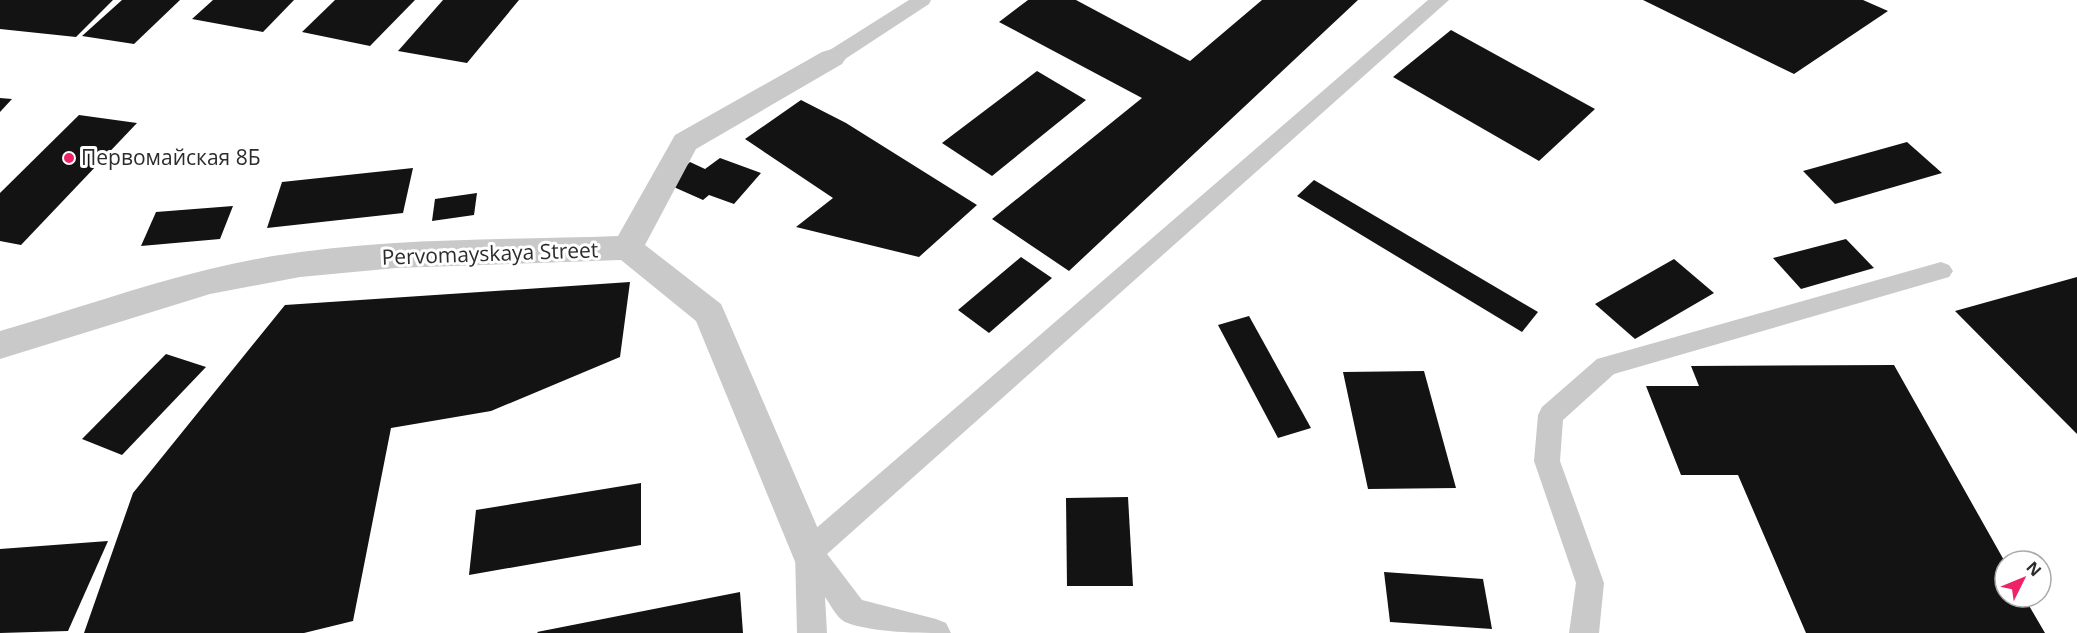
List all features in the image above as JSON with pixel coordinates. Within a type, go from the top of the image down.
[{"type":"street","points":[[627,248],[685,142],[832,58]]},
{"type":"street","name":"Pervomayskaya Street","points":[[0,345],[210,281],[300,265],[396,256],[627,248],[710,313],[809,552]]},
{"type":"lane","points":[[832,58],[922,0]]},
{"type":"lane","points":[[809,552],[1440,0]]},
{"type":"lane","points":[[1584,633],[1590,583],[1547,460],[1551,415],[1606,366],[1941,271]]},
{"type":"lane","points":[[809,552],[812,633]]},
{"type":"lane","points":[[809,552],[853,612],[936,633]]},
{"type":"building","points":[[0,0],[113,0],[76,37],[0,29]]},
{"type":"building","points":[[122,0],[180,0],[134,44],[82,36]]},
{"type":"building","points":[[213,0],[294,0],[263,32],[192,19]]},
{"type":"building","points":[[335,0],[415,0],[370,46],[302,32]]},
{"type":"building","points":[[443,0],[519,0],[467,63],[398,51]]},
{"type":"building","points":[[1028,0],[1076,0],[1190,61],[1262,0],[1358,0],[1069,271],[992,219],[1142,98],[999,22]]},
{"type":"building","points":[[1643,0],[1863,0],[1888,11],[1794,74]]},
{"type":"building","points":[[1451,30],[1595,109],[1539,161],[1393,77]]},
{"type":"building","points":[[1037,71],[1086,100],[992,176],[942,143]]},
{"type":"building","points":[[0,98],[12,99],[0,112]]},
{"type":"building","points":[[801,100],[846,123],[977,205],[919,257],[796,227],[833,198],[745,139]]},
{"type":"building","name":"Первомайская 8Б","points":[[79,115],[137,123],[21,245],[0,241],[0,193]]},
{"type":"building","points":[[1907,142],[1942,173],[1835,204],[1803,171]]},
{"type":"building","points":[[720,158],[761,173],[734,204],[709,195],[703,200],[667,184],[690,162],[705,169]]},
{"type":"building","points":[[413,168],[403,213],[267,228],[282,182]]},
{"type":"building","points":[[1314,180],[1538,312],[1522,332],[1297,196]]},
{"type":"building","points":[[477,193],[474,215],[432,221],[435,199]]},
{"type":"building","points":[[233,206],[220,239],[141,246],[156,212]]},
{"type":"building","points":[[1846,239],[1874,268],[1801,289],[1773,258]]},
{"type":"building","points":[[1021,257],[1052,278],[989,333],[958,310]]},
{"type":"building","points":[[1674,259],[1714,293],[1635,339],[1595,304]]},
{"type":"building","points":[[2077,277],[2077,434],[1955,311]]},
{"type":"building","points":[[630,282],[620,357],[491,411],[391,428],[353,621],[304,633],[84,633],[133,493],[285,305]]},
{"type":"building","points":[[1249,316],[1311,428],[1278,438],[1218,325]]},
{"type":"building","points":[[166,354],[206,367],[122,455],[82,439]]},
{"type":"building","points":[[1894,365],[1998,549],[1993,549],[1993,609],[2031,609],[2045,633],[1806,633],[1738,475],[1681,475],[1646,386],[1699,386],[1691,366]]},
{"type":"building","points":[[1424,371],[1456,488],[1368,489],[1343,372]]},
{"type":"building","points":[[641,483],[641,545],[469,575],[476,510]]},
{"type":"building","points":[[1128,497],[1133,586],[1067,586],[1066,498]]},
{"type":"building","points":[[108,541],[68,631],[0,633],[0,549]]},
{"type":"building","points":[[1384,572],[1483,579],[1492,629],[1390,622]]},
{"type":"building","points":[[740,592],[743,633],[537,632]]},
{"type":"place","name":"Первомайская 8Б","points":[[69,158]]}]
